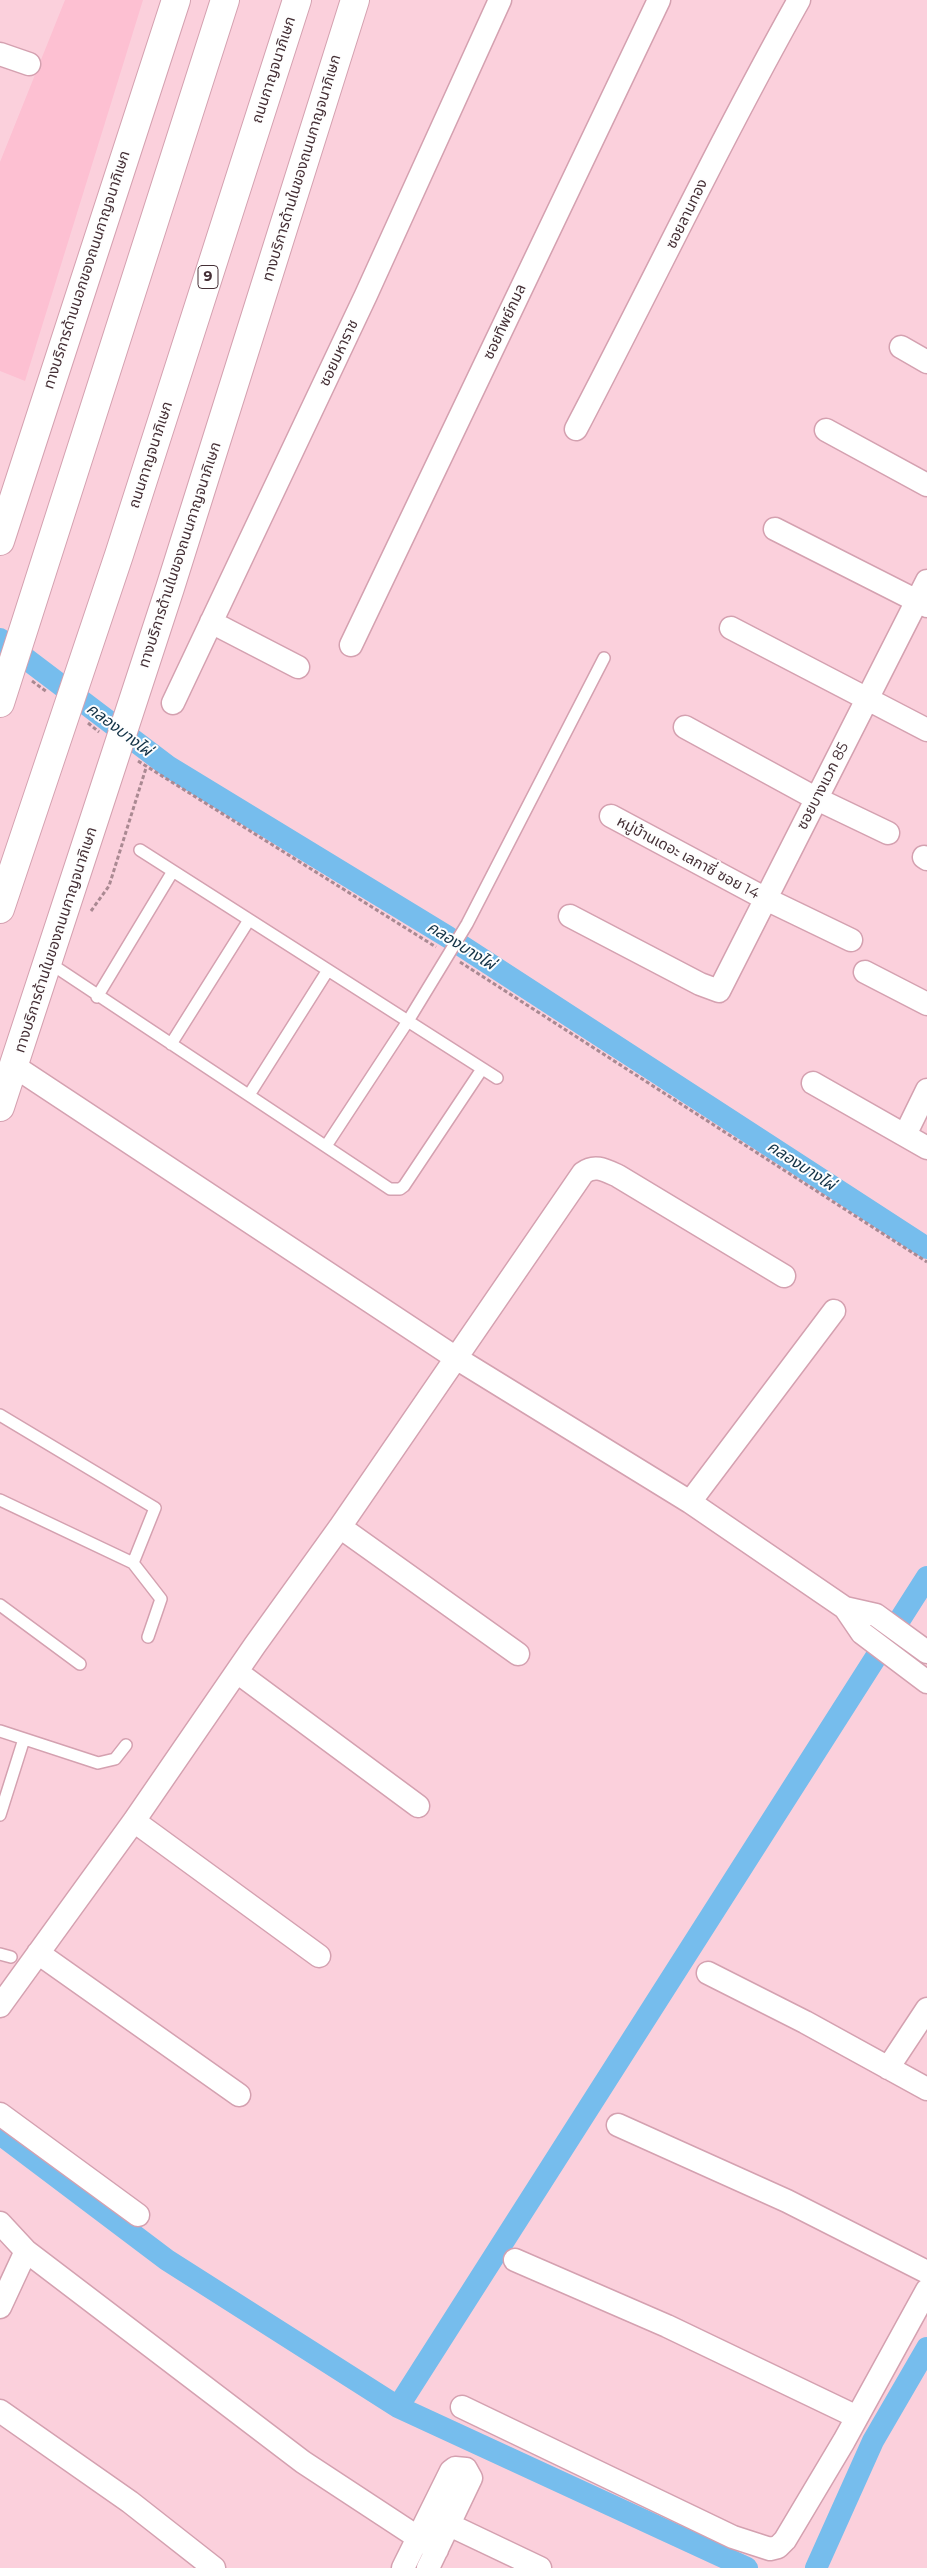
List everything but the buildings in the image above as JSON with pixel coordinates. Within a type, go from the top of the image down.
[{"type":"main road","name":"ทางบริการด้านนอกของถนนกาญจนาภิเษก","points":[[0,541],[176,0]]},
{"type":"main road","points":[[0,702],[225,0]]},
{"type":"main road","name":"ถนนกาญจนาภิเษก","points":[[0,909],[119,555],[297,0]]},
{"type":"main road","name":"ทางบริการด้านในของถนนกาญจนาภิเษก","points":[[0,1107],[170,588],[355,0]]},
{"type":"street","name":"ซอยมหาราช","points":[[173,703],[366,295],[500,0]]},
{"type":"street","name":"ซอยทิพย์กมล","points":[[351,645],[659,0]]},
{"type":"street","name":"ซอยลานทอง","points":[[576,429],[659,270],[734,119],[799,0]]},
{"type":"street","points":[[0,54],[29,64]]},
{"type":"street","points":[[901,347],[927,362]]},
{"type":"street","points":[[826,430],[927,485]]},
{"type":"street","points":[[776,529],[922,603]]},
{"type":"street","name":"ซอยบางแวก 85","points":[[570,916],[720,992],[867,700],[922,603],[927,581]]},
{"type":"street","points":[[211,622],[298,667]]},
{"type":"street","points":[[730,628],[927,730]]},
{"type":"street","points":[[685,727],[817,799],[888,833]]},
{"type":"street","name":"หมู่บ้านเดอะ เลกาซี่ ซอย 14","points":[[611,816],[766,899],[851,940]]},
{"type":"street","points":[[865,972],[927,1004]]},
{"type":"street","points":[[14,1066],[456,1358],[690,1502],[869,1624],[919,1646]]},
{"type":"street","points":[[813,1083],[927,1148]]},
{"type":"street","points":[[905,1135],[927,1090]]},
{"type":"street","points":[[0,2006],[134,1821],[340,1528],[583,1174],[590,1168],[603,1169],[618,1176],[784,1276]]},
{"type":"street","points":[[690,1502],[834,1311]]},
{"type":"street","points":[[340,1528],[518,1654]]},
{"type":"street","points":[[869,1624],[898,1662],[927,1682]]},
{"type":"street","points":[[238,1672],[418,1806]]},
{"type":"street","points":[[134,1821],[319,1956]]},
{"type":"street","points":[[38,1952],[239,2095]]},
{"type":"street","points":[[708,1973],[805,2022],[927,2089]]},
{"type":"street","points":[[888,2068],[927,2009]]},
{"type":"street","points":[[0,2114],[138,2215]]},
{"type":"street","points":[[618,2125],[787,2201],[927,2272]]},
{"type":"street","points":[[0,2224],[26,2251],[303,2462],[428,2552]]},
{"type":"street","points":[[0,2307],[26,2251]]},
{"type":"street","points":[[515,2260],[667,2326],[857,2417]]},
{"type":"street","points":[[462,2407],[733,2537],[770,2549],[778,2547],[785,2540],[857,2417],[927,2290]]},
{"type":"street","points":[[0,2411],[130,2502],[214,2568]]},
{"type":"street","points":[[402,2568],[428,2552],[439,2521],[540,2568]]},
{"type":"lane","points":[[326,1146],[408,1021],[467,924],[604,658]]},
{"type":"lane","points":[[140,850],[497,1078]]},
{"type":"lane","points":[[97,997],[173,871]]},
{"type":"lane","points":[[171,1044],[249,920]]},
{"type":"lane","points":[[48,962],[97,997],[390,1189],[400,1190],[482,1069]]},
{"type":"lane","points":[[249,1095],[328,970]]},
{"type":"lane","points":[[0,1415],[155,1508],[133,1563]]},
{"type":"lane","points":[[0,1500],[133,1563],[162,1599],[148,1637]]},
{"type":"lane","points":[[0,1605],[80,1664]]},
{"type":"lane","points":[[0,1732],[98,1763],[115,1758],[126,1745]]},
{"type":"lane","points":[[0,1815],[24,1739]]},
{"type":"path","points":[[86,918],[109,886],[146,768]]},
{"type":"shaded area","points":[[65,0],[143,0],[25,381],[0,371],[0,162]]},
{"type":"waterway","name":"คลองบางไผ่","points":[[0,639],[169,767],[448,937],[927,1248]]},
{"type":"waterway","points":[[398,2407],[927,1577]]},
{"type":"waterway","points":[[0,2134],[167,2260],[398,2407],[747,2568]]},
{"type":"waterway","points":[[816,2568],[873,2441],[927,2348]]}]
